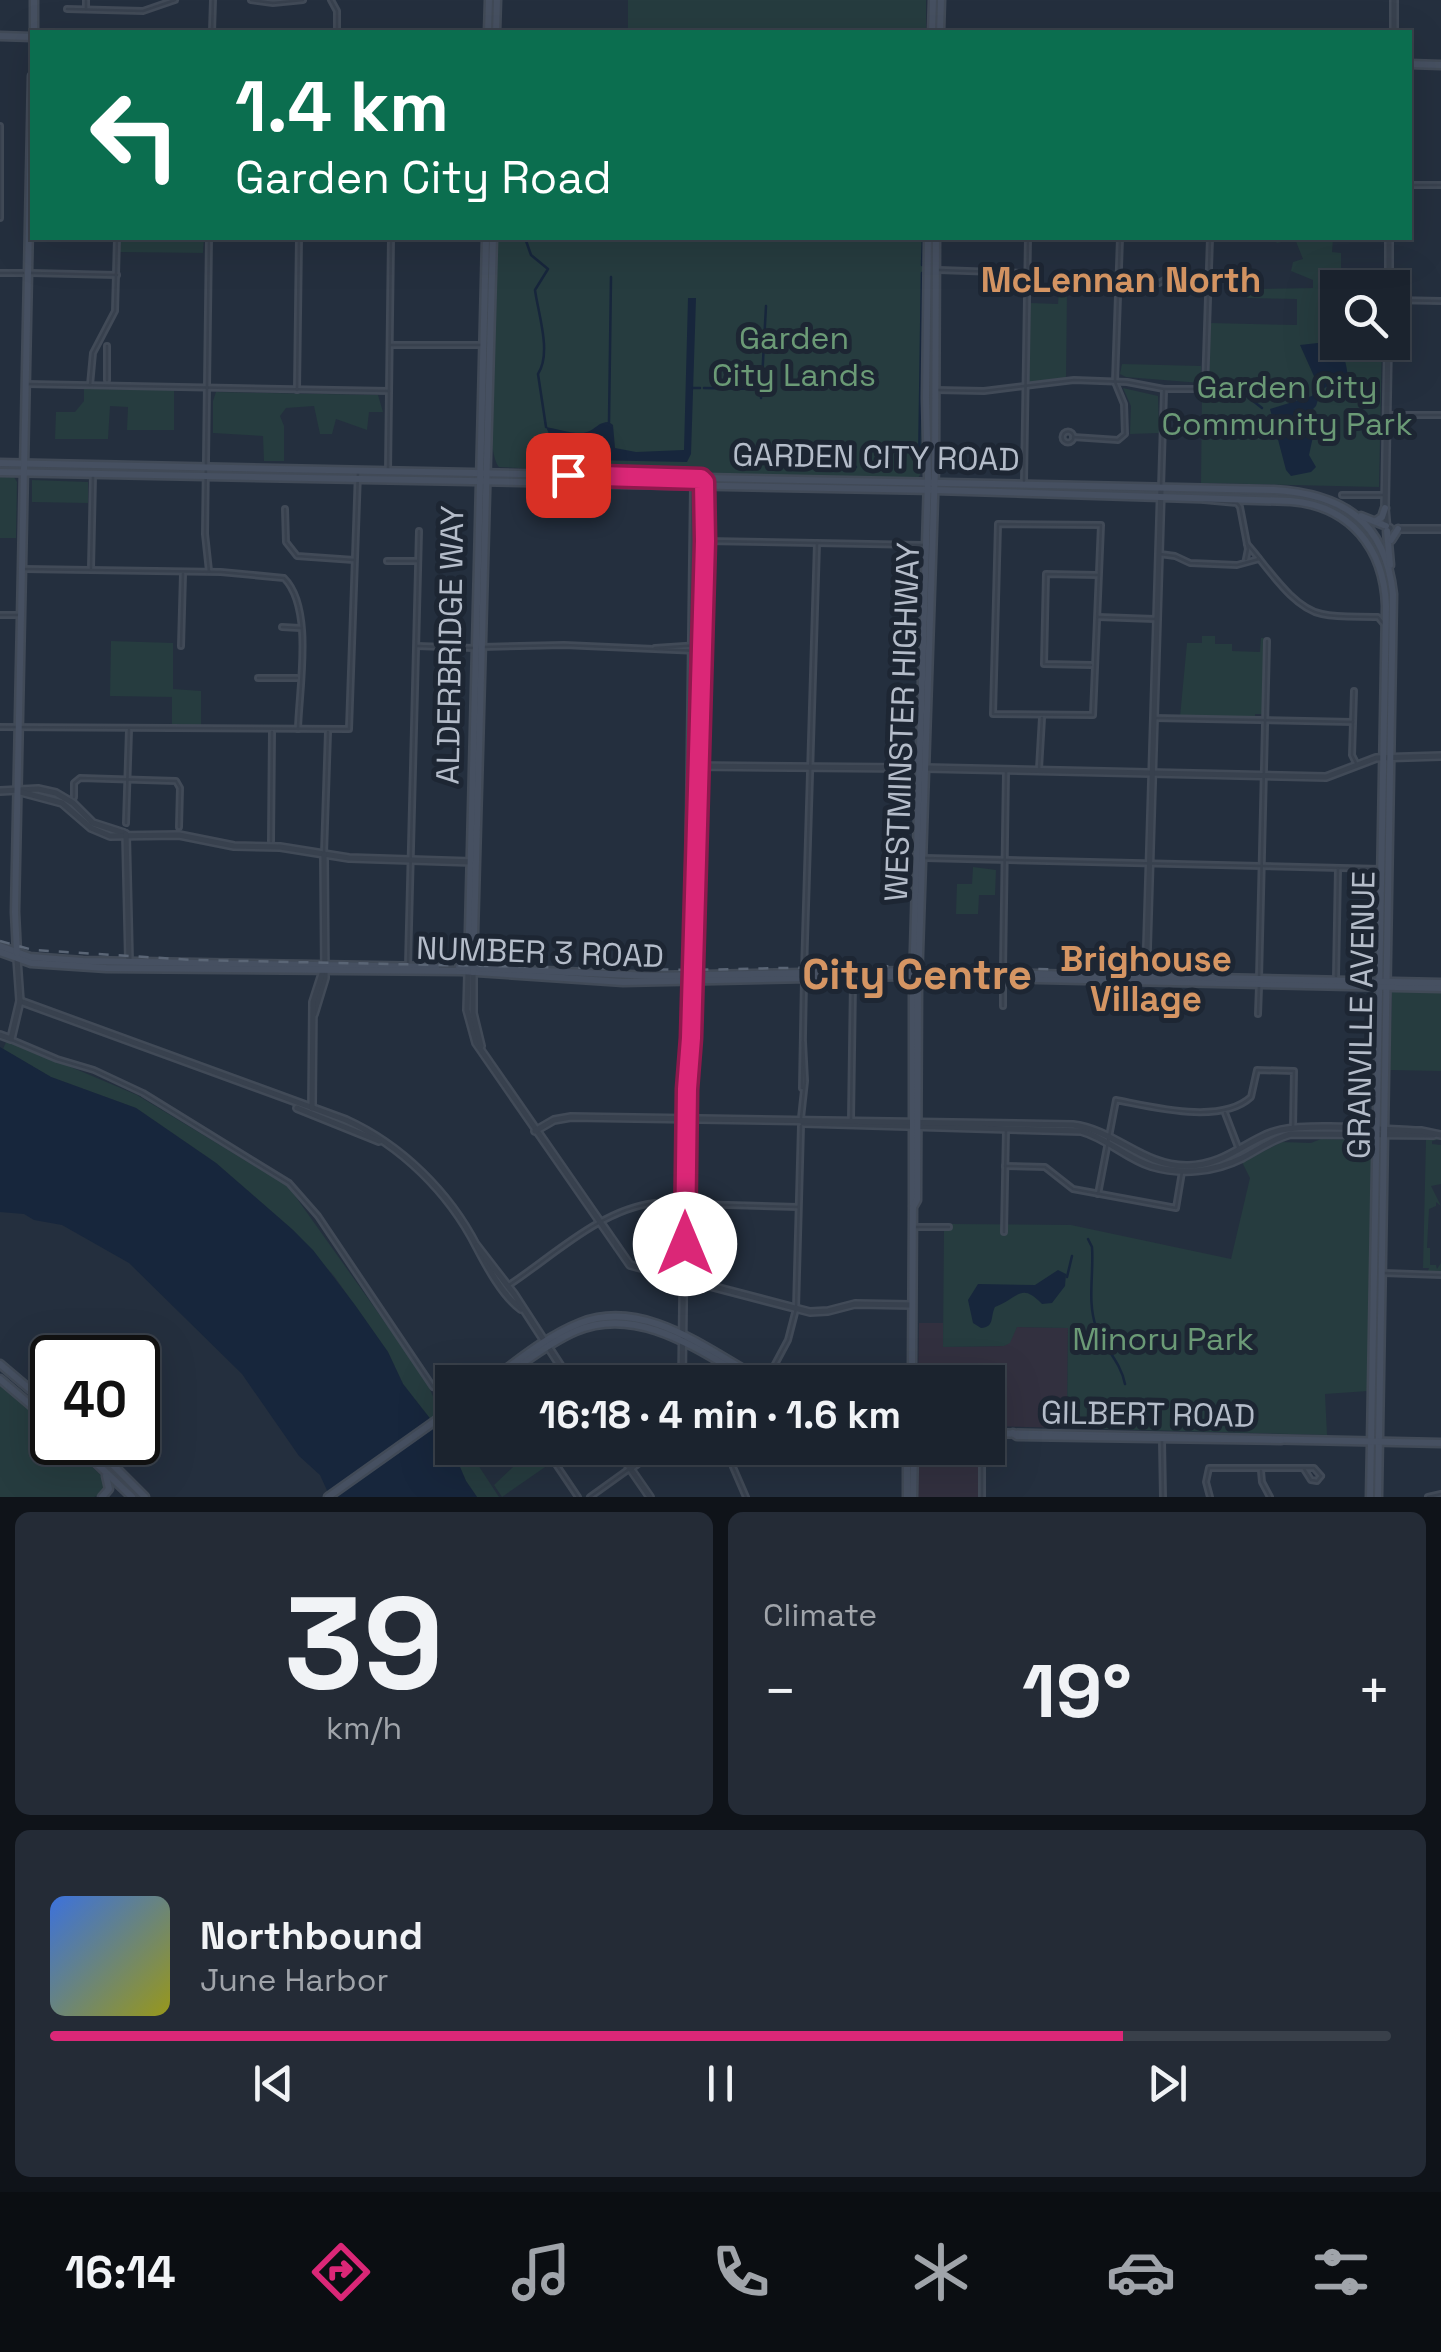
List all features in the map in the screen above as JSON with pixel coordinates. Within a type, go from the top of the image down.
[{"type":"main road","points":[[33,30],[34,0]]},
{"type":"main road","points":[[488,0],[488,30]]},
{"type":"main road","points":[[496,30],[497,0]]},
{"type":"main road","points":[[932,0],[932,30]]},
{"type":"main road","points":[[940,30],[941,0]]},
{"type":"main road","points":[[0,36],[30,35]]},
{"type":"main road","points":[[1412,64],[1441,64]]},
{"type":"main road","points":[[17,956],[30,219]]},
{"type":"main road","name":"ALDERBRIDGE WAY","points":[[471,970],[486,500],[482,477],[489,240]]},
{"type":"main road","name":"WESTMINSTER HIGHWAY","points":[[914,1208],[910,1196],[934,390],[928,240]]},
{"type":"main road","name":"WESTMINSTER HIGHWAY","points":[[916,974],[923,858],[920,754],[936,240]]},
{"type":"main road","name":"ALDERBRIDGE WAY","points":[[479,647],[478,492],[487,458],[486,345]]},
{"type":"main road","points":[[486,500],[501,478],[487,458]]},
{"type":"main road","name":"GARDEN CITY ROAD","points":[[0,463],[388,470],[501,478],[1160,493],[1291,491],[1324,497],[1351,511],[1374,539]]},
{"type":"main road","name":"GARDEN CITY ROAD","points":[[0,472],[358,480],[482,477]]},
{"type":"main road","points":[[396,480],[467,485],[478,492]]},
{"type":"main road","name":"GARDEN CITY ROAD","points":[[1160,493],[1311,504],[1348,520],[1374,539]]},
{"type":"main road","points":[[1375,521],[1382,517],[1385,508]]},
{"type":"main road","points":[[1351,511],[1390,528]]},
{"type":"main road","points":[[1374,539],[1390,528]]},
{"type":"main road","points":[[1387,573],[1390,528]]},
{"type":"main road","name":"GRANVILLE AVENUE","points":[[1374,539],[1393,594],[1380,1133],[1375,1442],[1378,1497]]},
{"type":"main road","name":"GRANVILLE AVENUE","points":[[1387,573],[1387,756]]},
{"type":"main road","points":[[908,768],[920,754]]},
{"type":"main road","name":"NUMBER 3 ROAD","points":[[0,949],[17,956],[128,965],[471,970]]},
{"type":"main road","name":"NUMBER 3 ROAD","points":[[323,968],[408,966],[622,982],[916,974],[1441,986]]},
{"type":"main road","name":"NUMBER 3 ROAD","points":[[804,976],[916,974]]},
{"type":"main road","name":"NUMBER 3 ROAD","points":[[1259,982],[1336,980],[1383,984]]},
{"type":"main road","name":"WESTMINSTER HIGHWAY","points":[[912,1365],[913,1227],[917,1200],[914,1124]]},
{"type":"main road","name":"GRANVILLE AVENUE","points":[[1370,1497],[1381,1273],[1380,1133]]},
{"type":"main road","points":[[518,1365],[580,1329],[616,1323],[646,1326],[683,1339],[733,1365]]},
{"type":"main road","points":[[683,1339],[726,1365]]},
{"type":"main road","points":[[0,1364],[30,1389]]},
{"type":"main road","points":[[0,1379],[30,1404]]},
{"type":"main road","points":[[328,1497],[435,1421]]},
{"type":"main road","name":"GILBERT ROAD","points":[[1005,1433],[1441,1443]]},
{"type":"main road","points":[[99,1465],[132,1497]]},
{"type":"main road","points":[[113,1465],[145,1497]]},
{"type":"main road","points":[[910,1497],[911,1465]]},
{"type":"main road","points":[[102,1497],[110,1489],[104,1470]]},
{"type":"street","points":[[86,0],[86,10]]},
{"type":"street","points":[[67,8],[143,11],[173,0]]},
{"type":"street","points":[[212,30],[213,0]]},
{"type":"street","points":[[250,0],[303,0]]},
{"type":"street","points":[[331,0],[338,11],[337,30]]},
{"type":"street","points":[[1394,0],[1394,30]]},
{"type":"street","points":[[0,126],[0,218]]},
{"type":"street","points":[[1412,186],[1441,185]]},
{"type":"street","points":[[90,386],[92,353],[115,311],[117,240]]},
{"type":"street","points":[[209,572],[205,534],[210,240]]},
{"type":"street","points":[[297,390],[299,240]]},
{"type":"street","points":[[388,470],[392,240]]},
{"type":"street","points":[[1024,489],[1028,240]]},
{"type":"street","points":[[1073,437],[1122,438],[1124,434],[1124,404],[1115,382],[1120,240]]},
{"type":"street","points":[[934,390],[984,391],[1074,380],[1205,389],[1210,240]]},
{"type":"street","points":[[1389,270],[1390,240]]},
{"type":"street","points":[[932,270],[1027,272]]},
{"type":"street","points":[[0,273],[117,275]]},
{"type":"street","points":[[1119,282],[1159,282],[1173,275],[1209,277]]},
{"type":"street","points":[[1410,300],[1441,301]]},
{"type":"street","points":[[390,345],[486,345]]},
{"type":"street","points":[[106,380],[107,346]]},
{"type":"street","points":[[1388,360],[1385,508],[1390,528],[1441,529]]},
{"type":"street","points":[[26,384],[389,391]]},
{"type":"street","points":[[1146,979],[1164,389]]},
{"type":"street","points":[[1386,415],[1441,415]]},
{"type":"street","points":[[0,728],[349,729],[358,470]]},
{"type":"street","points":[[91,570],[93,475]]},
{"type":"street","points":[[698,648],[705,541],[699,483]]},
{"type":"street","points":[[682,1365],[699,483]]},
{"type":"street","points":[[1342,495],[1385,495]]},
{"type":"street","points":[[1203,499],[1239,505],[1247,544],[1246,561]]},
{"type":"street","points":[[285,509],[286,542],[297,556],[355,560]]},
{"type":"street","points":[[998,524],[1101,525],[1097,617],[1093,715],[993,714],[998,524]]},
{"type":"street","points":[[408,966],[420,531]]},
{"type":"street","points":[[705,541],[926,545]]},
{"type":"street","points":[[774,1365],[788,1340],[796,1309],[802,1088],[806,1066],[804,976],[817,543]]},
{"type":"street","points":[[1247,544],[1310,610],[1326,615],[1378,617],[1386,630]]},
{"type":"street","points":[[1159,554],[1190,563],[1237,565],[1261,559]]},
{"type":"street","points":[[387,560],[418,561]]},
{"type":"street","points":[[22,569],[209,572],[284,578],[298,596],[301,628],[298,730]]},
{"type":"street","points":[[181,646],[183,572]]},
{"type":"street","points":[[1094,665],[1044,664],[1046,574],[1098,575]]},
{"type":"street","points":[[0,615],[21,616]]},
{"type":"street","points":[[1097,617],[1157,619]]},
{"type":"street","points":[[282,627],[301,628]]},
{"type":"street","points":[[1258,1014],[1267,641]]},
{"type":"street","points":[[416,646],[564,644],[698,648]]},
{"type":"street","points":[[258,678],[300,678]]},
{"type":"street","points":[[1354,690],[1352,755],[1357,765]]},
{"type":"street","points":[[1039,770],[1042,716]]},
{"type":"street","points":[[1154,718],[1353,722]]},
{"type":"street","points":[[126,823],[128,729]]},
{"type":"street","points":[[271,841],[272,730]]},
{"type":"street","points":[[312,1108],[314,1014],[324,984],[328,731]]},
{"type":"street","points":[[695,766],[1330,777],[1387,756],[1441,756]]},
{"type":"street","points":[[1003,1006],[1006,769]]},
{"type":"street","points":[[74,797],[76,779],[178,782],[179,827]]},
{"type":"street","points":[[0,791],[18,791],[62,802],[102,833],[117,837],[190,836],[234,846],[280,847],[324,855],[474,862]]},
{"type":"street","points":[[126,834],[128,965]]},
{"type":"street","points":[[923,858],[1385,869]]},
{"type":"street","points":[[1336,980],[1338,868]]},
{"type":"street","points":[[11,1039],[23,1001],[17,956]]},
{"type":"street","name":"ALDERBRIDGE WAY","points":[[471,970],[473,1012],[481,1049],[630,1265],[818,1313],[855,1304],[912,1305]]},
{"type":"street","points":[[851,1120],[853,977]]},
{"type":"street","points":[[23,1001],[64,1013],[391,1147]]},
{"type":"street","points":[[0,1035],[143,1093],[290,1182],[332,1236],[433,1387]]},
{"type":"street","points":[[1098,1194],[1116,1100],[1147,1108],[1224,1111],[1251,1097],[1257,1070],[1294,1070],[1293,1128]]},
{"type":"street","points":[[272,1096],[353,1124],[391,1147],[432,1183],[521,1309]]},
{"type":"street","points":[[312,1108],[371,1138]]},
{"type":"street","points":[[1224,1111],[1240,1151]]},
{"type":"street","points":[[535,1130],[566,1118],[914,1124]]},
{"type":"street","points":[[801,1122],[808,1126],[914,1124],[1081,1131],[1109,1140],[1149,1166],[1182,1169],[1219,1166],[1291,1134],[1439,1134]]},
{"type":"street","points":[[1004,1232],[1006,1126]]},
{"type":"street","points":[[1182,1169],[1208,1164],[1261,1138],[1293,1128],[1380,1133]]},
{"type":"street","points":[[1006,1166],[1048,1168],[1067,1186],[1176,1208],[1182,1169]]},
{"type":"street","points":[[508,1286],[600,1224],[635,1206],[799,1206]]},
{"type":"street","points":[[913,1227],[949,1228]]},
{"type":"street","points":[[476,1246],[508,1286],[559,1365]]},
{"type":"street","points":[[1381,1273],[1441,1275]]},
{"type":"street","points":[[1162,1437],[1163,1497]]},
{"type":"street","points":[[557,1465],[578,1497]]},
{"type":"street","points":[[628,1465],[650,1497]]},
{"type":"street","points":[[590,1497],[639,1465]]},
{"type":"street","points":[[733,1465],[746,1497]]},
{"type":"street","points":[[982,1465],[982,1497]]},
{"type":"street","points":[[1210,1497],[1208,1468],[1303,1469]]},
{"type":"street","points":[[1261,1468],[1262,1482],[1270,1497]]},
{"type":"street","points":[[1428,1497],[1441,1494]]},
{"type":"shaded area","points":[[919,1323],[943,1323],[943,1347],[1004,1346],[1017,1327],[1068,1328],[1067,1428],[1005,1426],[1005,1365],[918,1365]]},
{"type":"shaded area","points":[[916,1465],[980,1465],[980,1497],[915,1497]]},
{"type":"green space","points":[[628,0],[926,0],[926,30],[628,30]]},
{"type":"green space","points":[[119,240],[204,240],[203,253],[119,252]]},
{"type":"green space","name":"Garden City Lands","points":[[497,240],[924,240],[921,473],[918,478],[703,477],[679,472],[668,475],[499,467],[491,428]]},
{"type":"green space","name":"Garden City Community Park","points":[[1295,240],[1333,240],[1332,252],[1341,253],[1341,270],[1320,270],[1320,360],[1382,360],[1379,487],[1201,483],[1202,393],[1209,387],[1210,323],[1297,325],[1297,299],[1247,298],[1248,289],[1313,288],[1313,280],[1291,271],[1293,262],[1303,259]]},
{"type":"green space","points":[[1059,290],[1067,290],[1066,379],[1031,383],[1030,303],[1058,304]]},
{"type":"green space","points":[[1122,364],[1201,366],[1201,383],[1126,377],[1120,374]]},
{"type":"green space","points":[[1123,388],[1158,396],[1159,433],[1130,434],[1131,406]]},
{"type":"green space","points":[[84,389],[174,390],[174,430],[127,430],[128,407],[110,406],[108,439],[55,439],[56,412],[75,412],[84,401]]},
{"type":"green space","points":[[216,392],[378,395],[383,412],[369,412],[367,430],[336,419],[332,434],[320,434],[314,406],[286,408],[280,416],[284,426],[284,461],[264,461],[263,436],[213,433]]},
{"type":"green space","points":[[0,477],[14,477],[17,482],[16,538],[0,538]]},
{"type":"green space","points":[[32,480],[88,482],[88,503],[32,502]]},
{"type":"green space","points":[[1202,636],[1215,636],[1215,644],[1232,644],[1232,651],[1260,652],[1264,638],[1262,714],[1255,714],[1255,718],[1180,717],[1187,643],[1202,643]]},
{"type":"green space","points":[[111,641],[173,643],[173,689],[201,691],[201,726],[172,724],[172,697],[110,696]]},
{"type":"green space","points":[[973,867],[996,870],[995,895],[979,895],[978,914],[956,914],[957,884],[972,884]]},
{"type":"green space","points":[[1392,991],[1441,991],[1441,1071],[1390,1070]]},
{"type":"green space","points":[[7,1040],[137,1095],[288,1186],[426,1380],[435,1401],[435,1425],[403,1384],[388,1352],[334,1276],[293,1230],[216,1163],[136,1108],[51,1077],[3,1049]]},
{"type":"green space","name":"Minoru Park","points":[[1321,1139],[1367,1140],[1373,1144],[1368,1391],[1325,1394],[1327,1435],[1067,1428],[1068,1328],[1017,1327],[1010,1343],[1004,1346],[943,1347],[944,1231],[950,1230],[950,1224],[1071,1225],[1231,1259],[1250,1178],[1242,1162],[1282,1142],[1311,1143]]},
{"type":"green space","points":[[1426,1139],[1441,1139],[1432,1141],[1441,1145],[1441,1184],[1431,1186],[1441,1206],[1436,1202],[1429,1209],[1427,1248],[1430,1265],[1437,1269],[1441,1263],[1441,1272],[1423,1268]]},
{"type":"green space","points":[[0,1384],[30,1411],[30,1465],[90,1465],[107,1486],[104,1493],[94,1497],[0,1497]]},
{"type":"green space","points":[[459,1465],[478,1465],[499,1497],[477,1497]]},
{"type":"green space","points":[[515,1465],[548,1465],[502,1497],[494,1485]]},
{"type":"water","points":[[688,298],[696,298],[691,454],[687,462],[587,460],[561,452],[546,453],[550,436],[546,427],[583,433],[609,422],[613,425],[615,448],[636,452],[684,450]]},
{"type":"water","points":[[1320,343],[1320,360],[1345,360],[1348,377],[1340,389],[1328,386],[1321,390],[1316,406],[1307,415],[1314,432],[1309,455],[1316,467],[1311,472],[1291,476],[1270,409],[1312,396],[1317,383],[1300,345]]},
{"type":"water","points":[[0,1047],[51,1077],[136,1108],[216,1163],[293,1230],[355,1305],[388,1352],[403,1384],[435,1425],[435,1465],[459,1465],[477,1497],[330,1497],[320,1475],[299,1456],[242,1374],[129,1263],[62,1225],[0,1212]]},
{"type":"water","points":[[1058,1270],[1066,1274],[1065,1286],[1052,1303],[1042,1304],[1029,1294],[1020,1294],[995,1307],[988,1326],[981,1328],[973,1323],[968,1300],[978,1284],[1035,1285]]},
{"type":"waterway","points":[[526,240],[531,255],[548,269],[535,290],[544,344],[538,374],[546,427]]},
{"type":"waterway","points":[[922,265],[923,240]]},
{"type":"waterway","points":[[919,469],[922,273]]},
{"type":"waterway","points":[[609,422],[611,277]]},
{"type":"waterway","points":[[761,398],[766,306]]},
{"type":"waterway","points":[[693,388],[700,388]]},
{"type":"waterway","points":[[704,388],[759,389]]},
{"type":"waterway","points":[[1241,389],[1262,408]]},
{"type":"waterway","points":[[753,467],[761,465]]},
{"type":"waterway","points":[[767,466],[856,467]]},
{"type":"waterway","points":[[1088,1239],[1092,1247],[1093,1317],[1125,1384]]},
{"type":"waterway","points":[[1067,1277],[1072,1256]]},
{"type":"railway","points":[[0,941],[33,950],[193,960],[689,970],[878,966],[1084,970]]},
{"type":"district","name":"McLennan North","points":[[1121,280]]},
{"type":"district","name":"City Centre","points":[[917,974]]},
{"type":"district","name":"Brighouse Village","points":[[1146,979]]},
{"type":"route","points":[[568,475],[704,482],[685,1244]]}]
